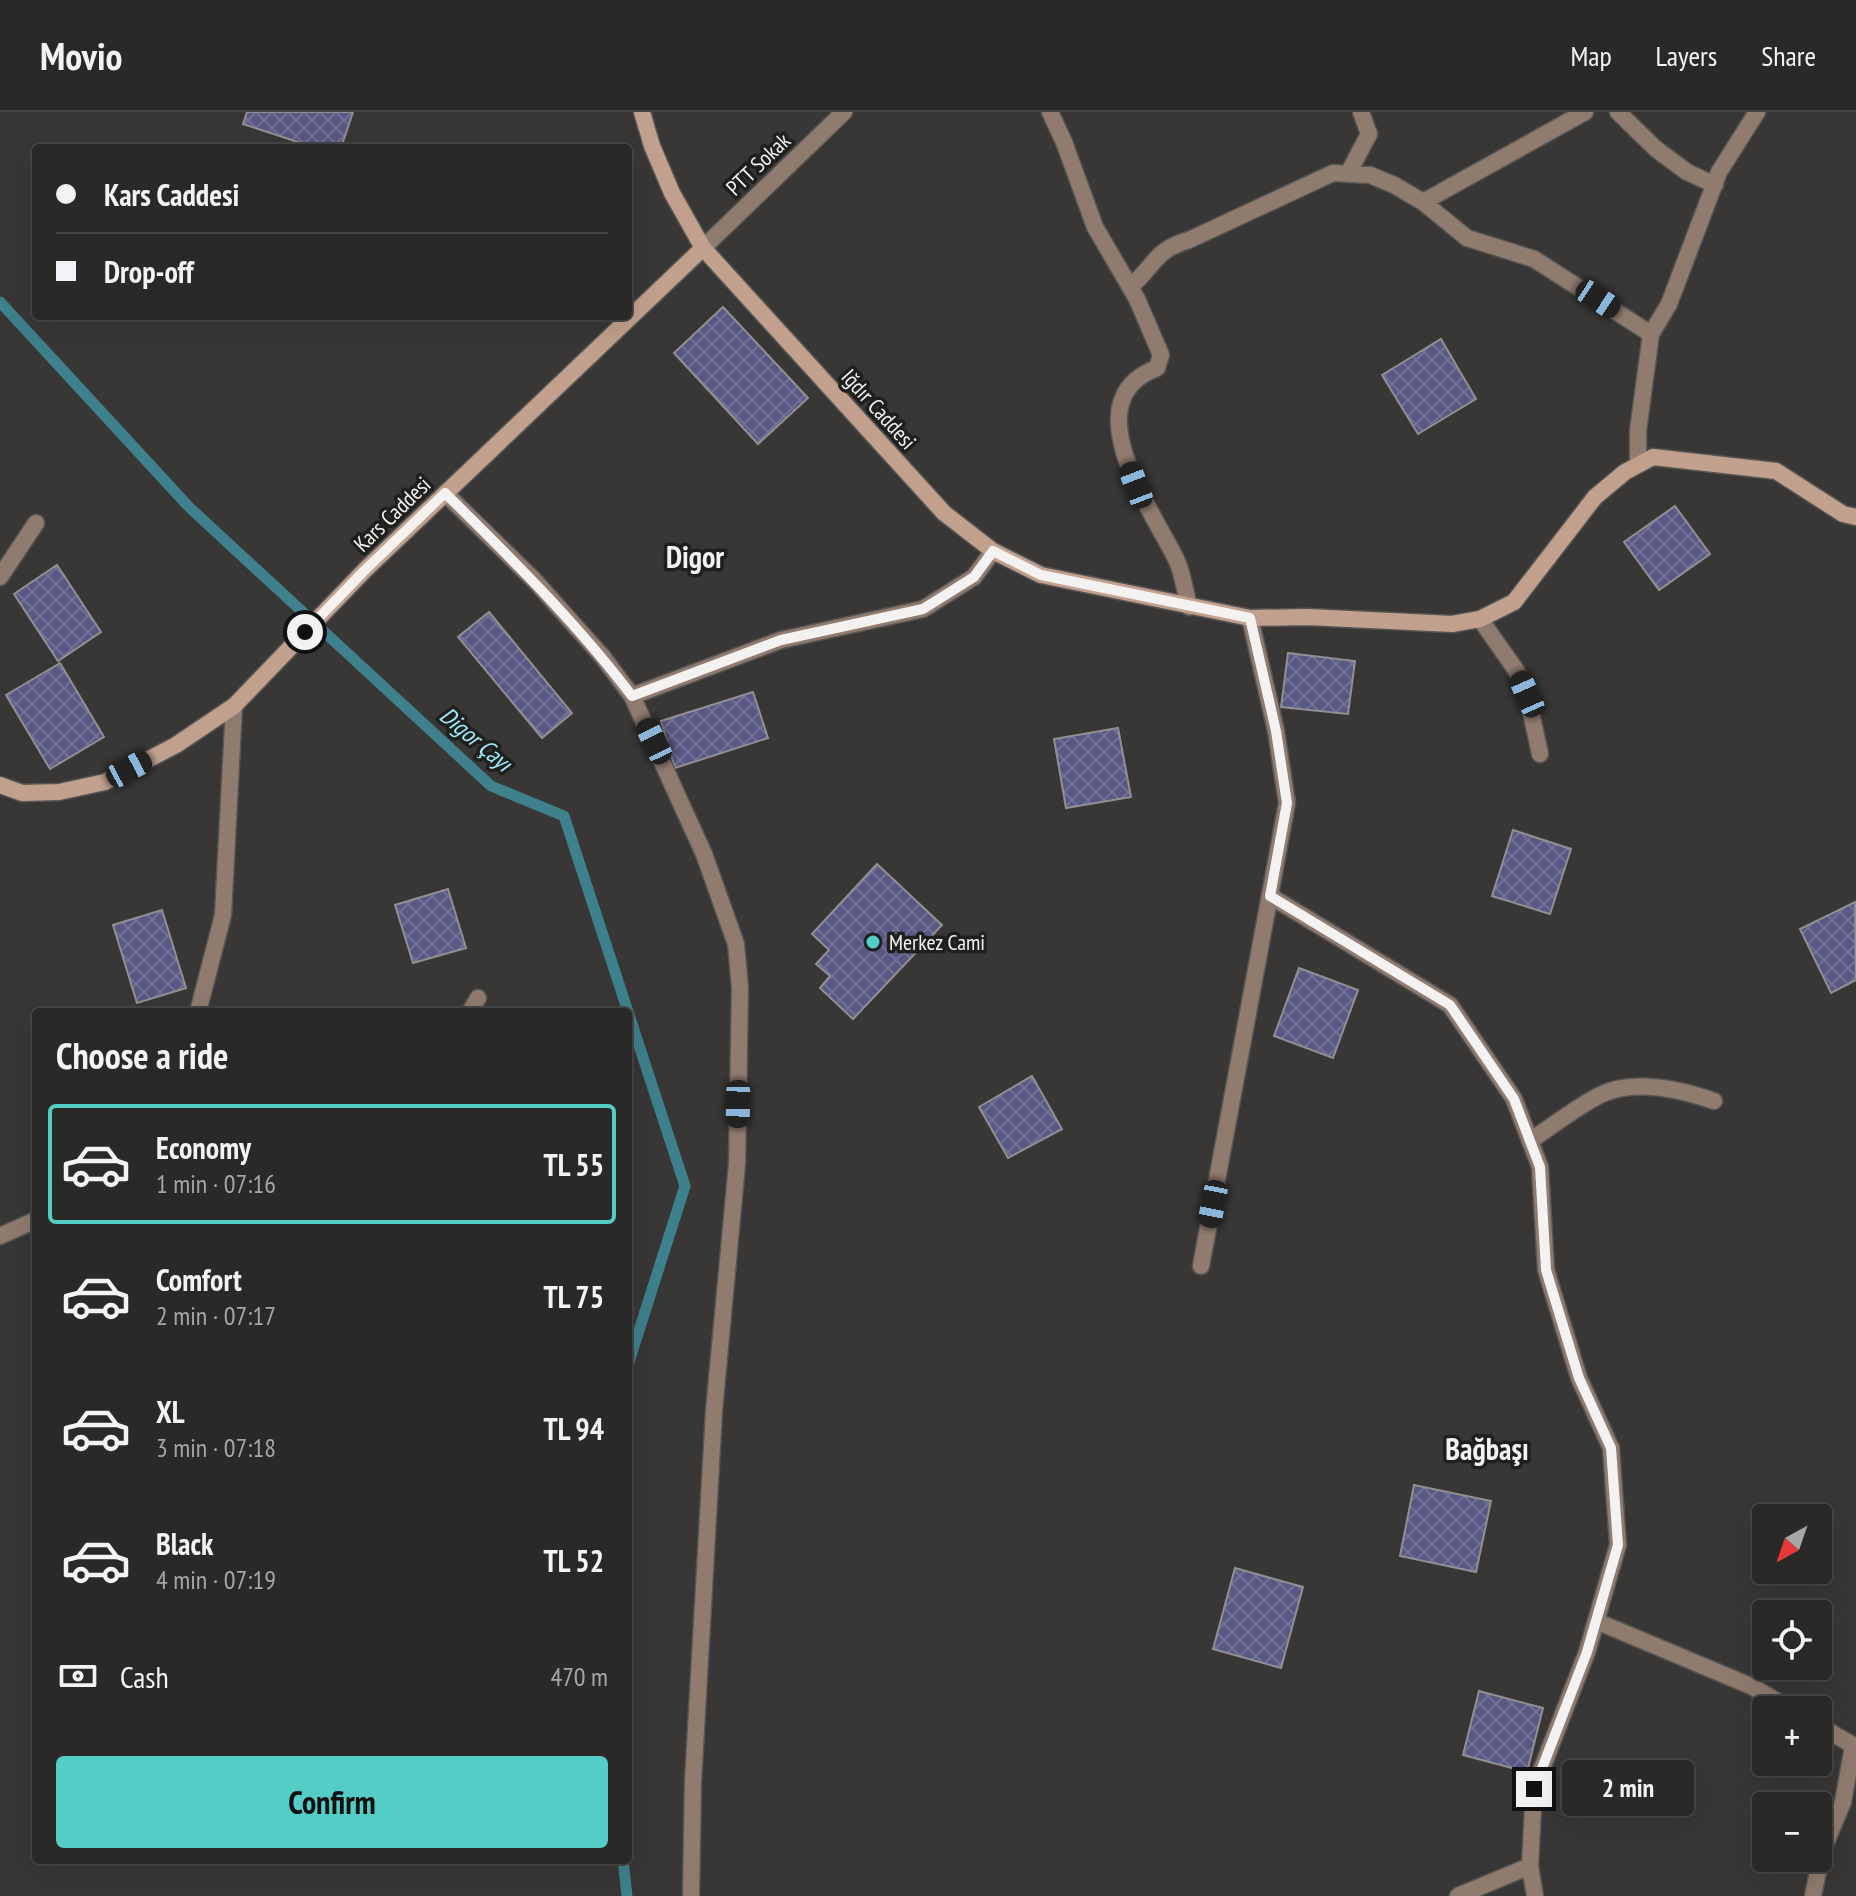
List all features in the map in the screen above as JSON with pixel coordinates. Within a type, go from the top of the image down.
[{"type":"street","name":"Iğdır Caddesi","points":[[642,112],[652,146],[672,193],[703,248],[944,513],[993,551],[1041,575],[1250,618],[1308,617],[1452,624],[1480,619]]},
{"type":"street","name":"PTT Sokak","points":[[703,248],[844,112]]},
{"type":"street","points":[[1050,112],[1095,227],[1130,287],[1161,355],[1157,368],[1141,374],[1125,393],[1119,441],[1136,485],[1178,562],[1189,607]]},
{"type":"street","points":[[1349,172],[1369,134],[1361,112]]},
{"type":"street","points":[[1423,202],[1585,112]]},
{"type":"street","points":[[1618,112],[1656,149],[1687,172],[1715,185]]},
{"type":"street","points":[[1638,464],[1638,431],[1651,334],[1669,304],[1719,172],[1757,112]]},
{"type":"street","points":[[1130,287],[1161,252],[1173,245],[1333,173],[1349,172],[1370,175],[1423,202],[1467,238],[1534,259],[1651,334]]},
{"type":"street","name":"Kars Caddesi","points":[[632,315],[703,248]]},
{"type":"street","name":"Kars Caddesi","points":[[0,785],[22,793],[105,782],[176,745],[234,706],[365,570],[627,320]]},
{"type":"street","points":[[1540,754],[1527,694],[1516,670],[1480,619],[1514,602],[1595,497],[1625,472],[1653,457],[1776,471],[1843,514],[1856,517]]},
{"type":"street","points":[[445,493],[535,581],[602,656],[632,696],[698,840],[736,944],[740,988],[737,1164],[713,1426],[693,1782],[691,1896]]},
{"type":"street","points":[[0,577],[36,523]]},
{"type":"street","points":[[632,696],[781,640],[923,609],[974,577],[993,551]]},
{"type":"street","points":[[1201,1266],[1287,803],[1276,731],[1250,618]]},
{"type":"street","points":[[199,1008],[223,915],[234,706]]},
{"type":"street","points":[[1270,896],[1450,1005],[1514,1099],[1540,1167],[1546,1270],[1579,1378],[1611,1448],[1618,1545],[1587,1652],[1534,1789],[1530,1866],[1535,1896]]},
{"type":"street","points":[[1530,1141],[1600,1095],[1622,1090],[1668,1089],[1714,1101]]},
{"type":"street","points":[[0,1236],[32,1222]]},
{"type":"street","points":[[1596,1621],[1768,1696]]},
{"type":"street","points":[[1813,1896],[1822,1852],[1843,1802],[1855,1746],[1832,1733]]},
{"type":"street","points":[[1458,1896],[1530,1866]]},
{"type":"building","points":[[247,112],[353,112],[342,144],[304,144],[243,124]]},
{"type":"building","points":[[723,307],[808,398],[758,444],[674,353]]},
{"type":"building","points":[[1441,339],[1476,399],[1418,434],[1382,375]]},
{"type":"building","points":[[1675,506],[1710,554],[1659,590],[1624,542]]},
{"type":"building","points":[[57,565],[101,632],[58,661],[14,594]]},
{"type":"building","points":[[489,612],[572,713],[542,738],[458,637]]},
{"type":"building","points":[[1288,653],[1355,661],[1348,714],[1281,707]]},
{"type":"building","points":[[60,663],[104,737],[50,769],[6,695]]},
{"type":"building","points":[[753,692],[768,738],[675,768],[661,721]]},
{"type":"building","points":[[1118,728],[1131,797],[1066,808],[1054,739]]},
{"type":"building","points":[[1513,830],[1571,849],[1550,914],[1492,896]]},
{"type":"building","name":"Merkez Cami","points":[[877,864],[942,925],[853,1019],[820,988],[830,976],[816,964],[829,950],[812,934]]},
{"type":"building","points":[[448,889],[466,948],[413,963],[395,905]]},
{"type":"building","points":[[1855,902],[1856,980],[1831,993],[1800,929]]},
{"type":"building","points":[[162,910],[186,988],[137,1003],[113,925]]},
{"type":"building","points":[[1299,968],[1358,990],[1333,1058],[1274,1036]]},
{"type":"building","points":[[1032,1076],[1062,1129],[1008,1158],[979,1107]]},
{"type":"building","points":[[1414,1485],[1491,1501],[1476,1572],[1400,1556]]},
{"type":"building","points":[[1235,1568],[1303,1587],[1281,1668],[1213,1649]]},
{"type":"building","points":[[1479,1691],[1543,1708],[1527,1772],[1463,1755]]},
{"type":"waterway","name":"Digor Çayı","points":[[0,302],[189,507],[491,786],[564,816],[627,1008]]},
{"type":"waterway","name":"Digor Çayı","points":[[632,1024],[685,1186],[632,1352]]},
{"type":"waterway","name":"Digor Çayı","points":[[623,1864],[627,1896]]},
{"type":"place","name":"Merkez Cami","points":[[873,942]]},
{"type":"district","name":"Digor","points":[[695,556]]},
{"type":"district","name":"Bağbaşı","points":[[1487,1448]]},
{"type":"route","points":[[305,632],[445,493],[535,581],[602,656],[632,696],[781,640],[923,609],[974,577],[993,551],[1041,575],[1250,618],[1276,731],[1287,803],[1270,896],[1450,1005],[1514,1099],[1540,1167],[1546,1270],[1579,1378],[1611,1448],[1618,1545],[1587,1652],[1534,1789]]}]
